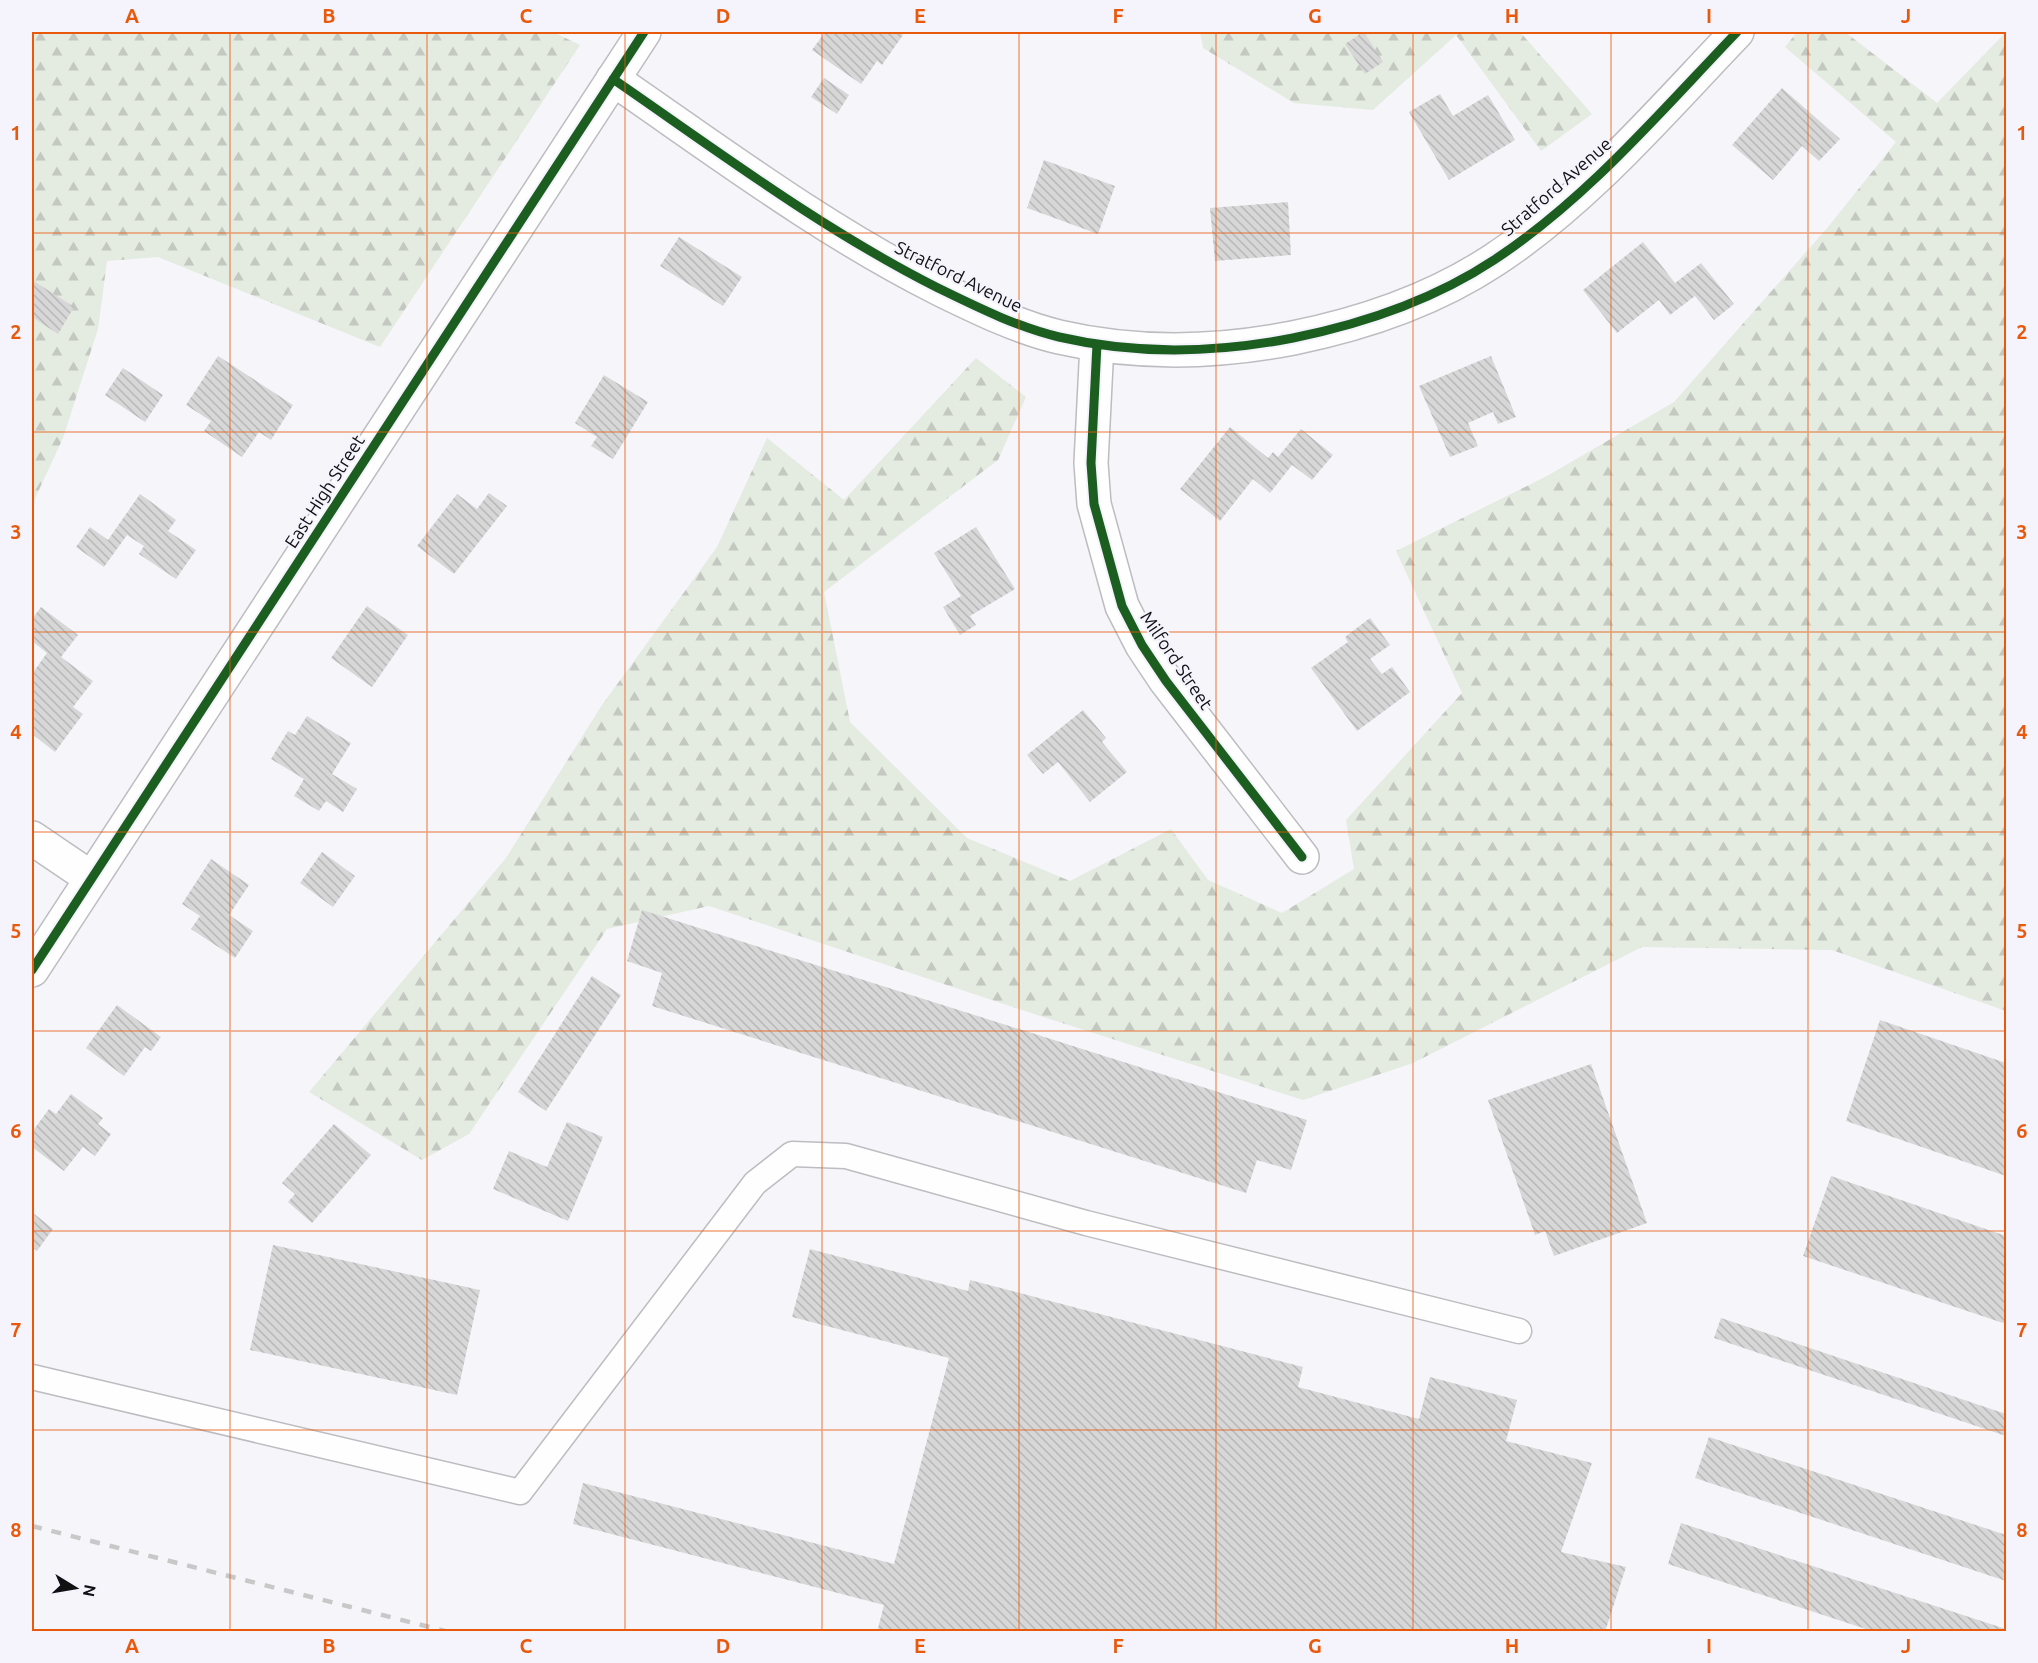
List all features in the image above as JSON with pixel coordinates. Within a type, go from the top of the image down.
[{"type":"street","name":"East High Street","points":[[32,970],[644,32]]},
{"type":"street","name":"Stratford Avenue","points":[[613,79],[811,215],[912,275],[966,302],[1024,326],[1097,344],[1152,350],[1208,350],[1260,344],[1316,333],[1381,314],[1440,289],[1492,261],[1541,226],[1632,140],[1737,32]]},
{"type":"street","name":"Milford Street","points":[[1097,344],[1090,463],[1094,504],[1122,606],[1142,645],[1166,681],[1302,857]]},
{"type":"street","points":[[32,838],[91,878]]},
{"type":"lane","points":[[32,1377],[520,1492],[755,1183],[792,1154],[846,1156],[1086,1223],[1519,1331]]},
{"type":"green space","points":[[32,32],[553,32],[580,45],[380,347],[158,257],[107,261],[98,329],[63,438],[32,505]]},
{"type":"green space","points":[[1200,32],[1520,32],[1592,114],[1541,151],[1456,35],[1373,110],[1294,103],[1203,48]]},
{"type":"green space","points":[[1797,32],[1845,32],[1937,103],[2006,32],[2006,1011],[1832,950],[1642,947],[1413,1063],[1303,1100],[709,906],[607,929],[469,1134],[422,1160],[309,1092],[506,858],[602,705],[717,547],[767,438],[844,500],[976,358],[1026,397],[998,460],[824,592],[850,722],[967,838],[1070,881],[1171,829],[1208,880],[1282,913],[1354,869],[1346,820],[1462,693],[1396,551],[1547,476],[1674,402],[1828,227],[1896,142],[1785,47]]},
{"type":"building","points":[[825,32],[899,32],[903,35],[882,65],[877,61],[861,84],[812,50]]},
{"type":"building","points":[[1364,32],[1383,62],[1365,74],[1345,44]]},
{"type":"building","points":[[824,78],[849,95],[837,114],[811,97]]},
{"type":"building","points":[[1782,88],[1840,139],[1819,161],[1802,146],[1773,180],[1732,145]]},
{"type":"building","points":[[1440,94],[1453,116],[1488,95],[1515,140],[1449,180],[1409,112]]},
{"type":"building","points":[[1044,160],[1115,186],[1098,234],[1027,208]]},
{"type":"building","points":[[1288,202],[1291,255],[1215,261],[1210,208]]},
{"type":"building","points":[[679,237],[742,277],[723,306],[660,266]]},
{"type":"building","points":[[1643,242],[1675,283],[1701,263],[1734,304],[1714,320],[1695,296],[1670,315],[1659,300],[1617,333],[1583,290]]},
{"type":"building","points":[[32,280],[74,307],[58,334],[32,317]]},
{"type":"building","points":[[218,356],[293,405],[271,440],[259,432],[242,457],[204,431],[211,421],[186,405]]},
{"type":"building","points":[[1491,356],[1516,417],[1498,424],[1493,412],[1468,423],[1478,446],[1450,457],[1419,386]]},
{"type":"building","points":[[123,368],[163,395],[145,422],[105,395]]},
{"type":"building","points":[[604,375],[648,402],[613,459],[591,446],[597,437],[575,423]]},
{"type":"building","points":[[1230,427],[1268,458],[1273,452],[1278,457],[1301,429],[1333,455],[1312,480],[1292,465],[1270,493],[1253,479],[1220,521],[1180,489]]},
{"type":"building","points":[[489,493],[507,506],[454,574],[417,546],[457,494],[477,509]]},
{"type":"building","points":[[140,494],[176,520],[168,531],[196,550],[176,579],[139,554],[144,546],[127,535],[104,567],[76,547],[90,527],[108,540]]},
{"type":"building","points":[[976,527],[1015,589],[970,616],[976,625],[960,635],[943,607],[961,596],[934,553]]},
{"type":"building","points":[[367,606],[408,635],[372,687],[331,658]]},
{"type":"building","points":[[41,607],[78,635],[61,657],[93,681],[73,707],[83,714],[55,752],[32,734],[32,674],[47,653],[32,641],[32,619]]},
{"type":"building","points":[[1370,618],[1390,645],[1370,659],[1382,674],[1392,667],[1410,692],[1357,731],[1311,668],[1348,642],[1345,637]]},
{"type":"building","points":[[1083,710],[1106,738],[1102,742],[1127,772],[1090,802],[1058,762],[1043,774],[1027,755]]},
{"type":"building","points":[[307,716],[351,743],[332,774],[357,789],[343,812],[326,801],[319,811],[294,796],[304,779],[271,759],[288,731],[295,735]]},
{"type":"building","points":[[322,852],[355,876],[333,907],[300,883]]},
{"type":"building","points":[[211,859],[249,885],[229,915],[253,931],[235,958],[191,929],[200,916],[182,904]]},
{"type":"building","points":[[642,910],[1307,1120],[1291,1170],[1257,1160],[1246,1193],[652,1006],[662,973],[627,961]]},
{"type":"building","points":[[592,976],[621,995],[546,1111],[518,1092]]},
{"type":"building","points":[[117,1005],[161,1037],[151,1051],[145,1047],[124,1076],[86,1048]]},
{"type":"building","points":[[1880,1020],[2006,1063],[2006,1176],[1846,1121]]},
{"type":"building","points":[[1591,1064],[1647,1223],[1554,1256],[1545,1231],[1535,1235],[1488,1100]]},
{"type":"building","points":[[71,1094],[103,1118],[98,1124],[111,1134],[95,1156],[83,1147],[64,1171],[32,1147],[32,1132],[49,1109],[56,1114]]},
{"type":"building","points":[[567,1122],[603,1137],[568,1221],[493,1189],[509,1151],[547,1167]]},
{"type":"building","points":[[334,1124],[371,1155],[312,1223],[288,1202],[295,1194],[282,1183]]},
{"type":"building","points":[[1831,1176],[2006,1236],[2006,1324],[1803,1256]]},
{"type":"building","points":[[32,1212],[53,1229],[37,1251],[32,1247]]},
{"type":"building","points":[[273,1245],[480,1290],[457,1395],[250,1350]]},
{"type":"building","points":[[810,1249],[968,1291],[970,1280],[1303,1367],[1298,1387],[1419,1419],[1430,1377],[1517,1400],[1506,1441],[1592,1463],[1561,1552],[1626,1567],[1605,1632],[877,1632],[884,1605],[573,1524],[583,1483],[894,1564],[949,1358],[792,1317]]},
{"type":"building","points":[[1721,1318],[2006,1414],[2006,1436],[1714,1338]]},
{"type":"building","points":[[1709,1437],[2006,1535],[2006,1581],[1695,1478]]},
{"type":"building","points":[[1681,1523],[2006,1629],[2006,1632],[1875,1632],[1668,1564]]},
{"type":"railway","points":[[32,1526],[449,1632]]},
{"type":"cycle path","points":[[32,970],[644,32]]},
{"type":"cycle path","points":[[613,79],[813,216],[895,265],[982,309],[1043,333],[1088,343],[1147,349],[1206,349],[1293,338],[1345,325],[1423,298],[1471,274],[1528,236],[1592,182],[1737,32]]},
{"type":"cycle path","points":[[1097,344],[1091,463],[1094,504],[1122,606],[1142,645],[1166,681],[1302,857]]}]
